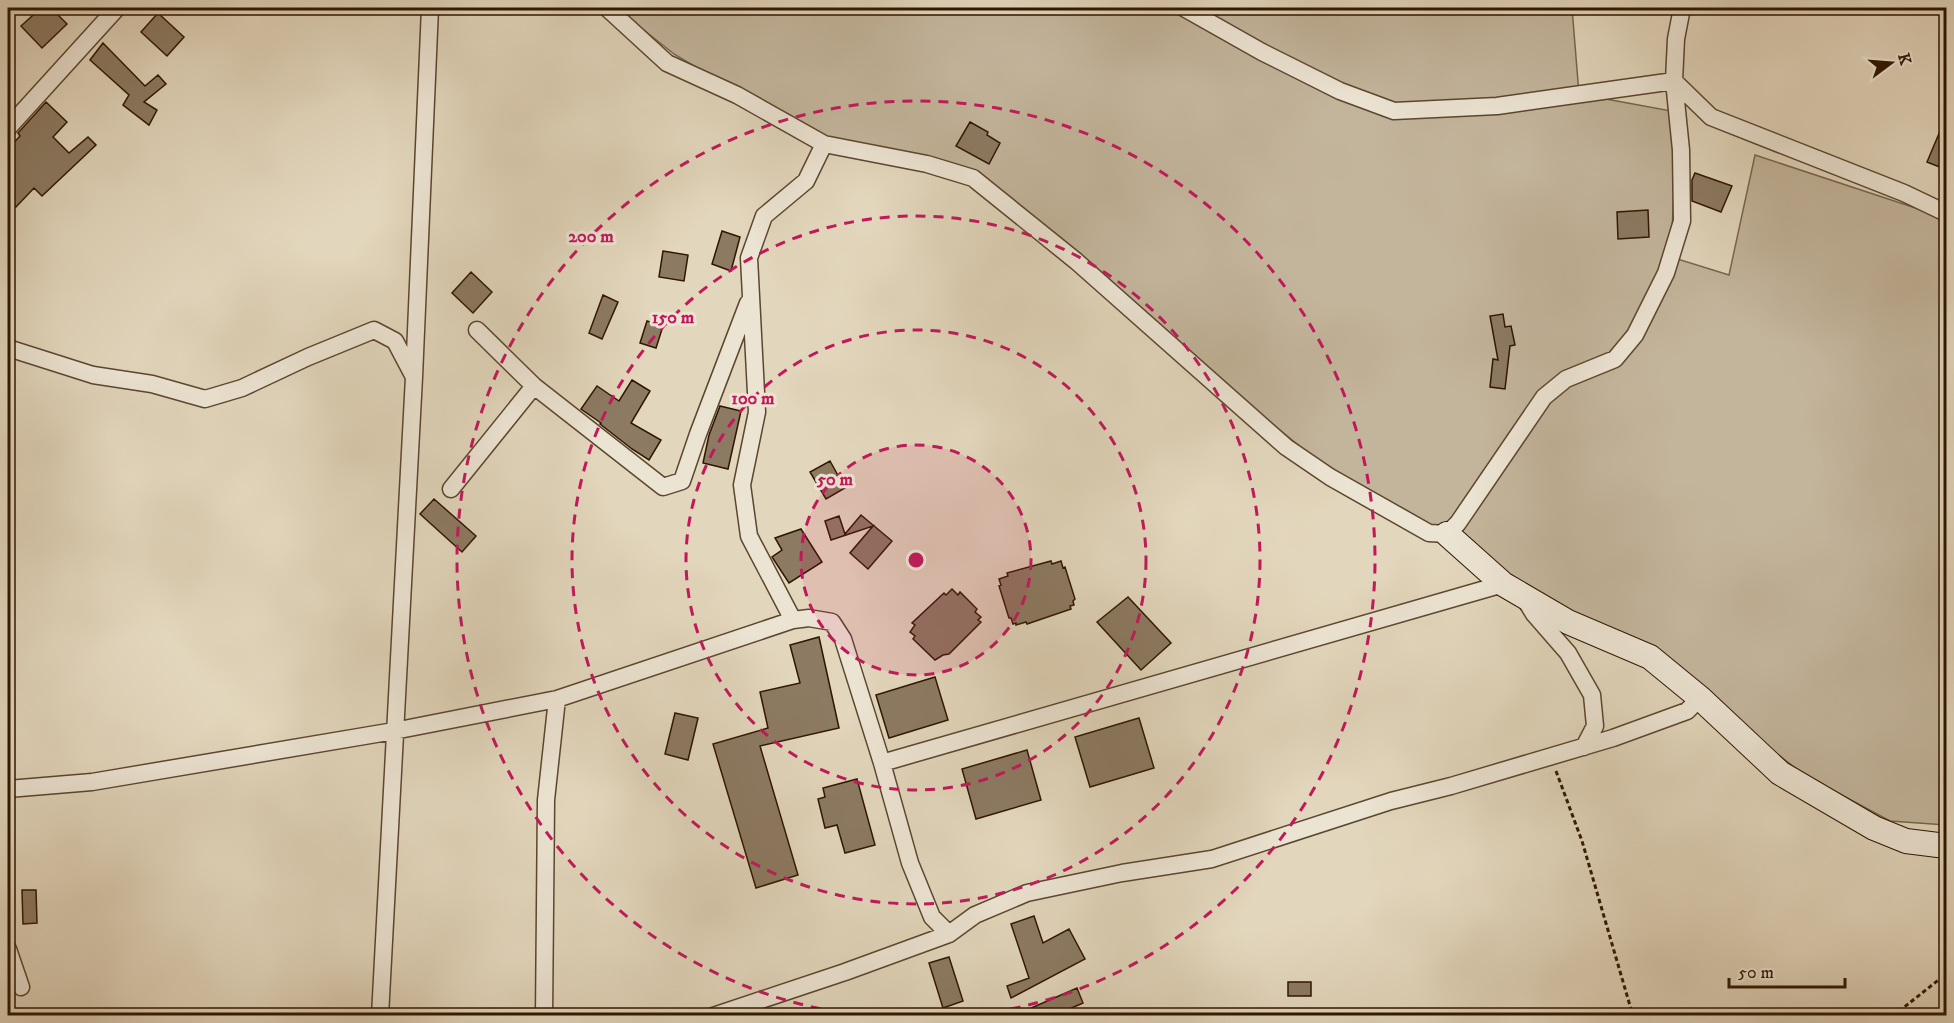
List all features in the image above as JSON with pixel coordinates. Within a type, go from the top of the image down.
[{"type":"street","points":[[8,128],[117,8]]},
{"type":"street","points":[[380,1016],[414,377],[430,8]]},
{"type":"street","points":[[607,8],[667,63],[737,95],[824,144],[927,164],[973,178],[1092,275],[1286,447],[1330,477],[1429,533],[1447,534],[1512,590],[1568,653],[1592,695],[1595,726],[1584,747]]},
{"type":"street","points":[[1184,8],[1262,52],[1340,91],[1394,111],[1497,106],[1674,81]]},
{"type":"street","points":[[1447,534],[1464,514],[1544,396],[1566,379],[1615,359],[1635,335],[1666,273],[1682,221],[1681,150],[1674,81],[1676,39],[1682,8]]},
{"type":"street","points":[[1674,81],[1711,117],[1904,193],[1947,213]]},
{"type":"street","points":[[793,620],[749,536],[742,485],[757,412],[749,258],[764,216],[806,181],[824,144]]},
{"type":"street","points":[[477,330],[534,386],[663,487],[682,481],[701,423],[751,297]]},
{"type":"street","points":[[8,348],[93,375],[152,384],[205,399],[242,388],[308,357],[374,330],[394,341],[414,377]]},
{"type":"street","points":[[451,489],[534,386]]},
{"type":"street","points":[[882,763],[1512,590],[1568,622],[1650,657],[1700,698],[1780,773],[1874,828],[1906,841],[1947,846]]},
{"type":"street","points":[[8,789],[92,782],[394,731],[557,699],[793,620],[809,618],[832,622],[843,639],[882,763],[910,863],[932,917],[949,934]]},
{"type":"street","points":[[713,1016],[949,934],[975,915],[1027,893],[1122,873],[1212,859],[1391,801],[1451,786],[1613,738],[1687,711],[1700,698]]},
{"type":"street","points":[[544,1016],[546,800],[557,699]]},
{"type":"street","points":[[8,949],[21,987]]},
{"type":"path","points":[[1551,757],[1582,841],[1633,1016]]},
{"type":"path","points":[[1893,1016],[1947,974]]},
{"type":"shaded area","points":[[616,8],[1178,8],[1210,22],[1217,8],[1572,8],[1579,94],[1677,112],[1671,257],[1729,275],[1755,155],[1946,218],[1946,825],[1890,821],[1806,776],[1650,657],[1314,458],[984,188],[824,144],[674,54]]},
{"type":"building","points":[[41,8],[51,8],[67,24],[42,48],[21,26]]},
{"type":"building","points":[[158,13],[184,37],[167,56],[141,32]]},
{"type":"building","points":[[103,43],[145,86],[158,75],[166,84],[144,102],[157,110],[149,125],[123,105],[129,95],[90,60]]},
{"type":"building","points":[[46,102],[67,122],[53,137],[69,153],[88,137],[96,145],[42,196],[34,188],[16,207],[8,199],[8,149],[20,136],[18,133]]},
{"type":"building","points":[[1947,117],[1947,170],[1927,162]]},
{"type":"building","points":[[970,122],[988,132],[987,135],[1000,143],[989,164],[956,146]]},
{"type":"building","points":[[1695,173],[1732,186],[1721,212],[1692,201],[1692,180]]},
{"type":"building","points":[[1648,210],[1649,237],[1618,239],[1617,212]]},
{"type":"building","points":[[722,231],[740,237],[731,271],[712,264]]},
{"type":"building","points":[[663,251],[688,255],[684,281],[659,277]]},
{"type":"building","points":[[471,272],[492,292],[473,313],[452,293]]},
{"type":"building","points":[[603,295],[618,302],[602,339],[589,333]]},
{"type":"building","points":[[1503,314],[1505,327],[1511,326],[1515,345],[1510,346],[1505,389],[1490,387],[1493,359],[1498,360],[1490,316]]},
{"type":"building","points":[[647,321],[663,326],[656,348],[640,343]]},
{"type":"building","points":[[632,380],[650,391],[631,423],[661,440],[649,460],[581,409],[597,386],[619,401]]},
{"type":"building","points":[[720,406],[741,411],[728,469],[703,463],[709,435]]},
{"type":"building","points":[[830,461],[845,488],[826,499],[810,472]]},
{"type":"building","points":[[434,499],[476,536],[462,552],[420,514]]},
{"type":"building","points":[[861,515],[892,541],[868,569],[850,553],[873,526],[831,540],[825,521],[839,516],[845,534]]},
{"type":"building","points":[[801,529],[822,562],[789,583],[772,557],[782,550],[775,538]]},
{"type":"building","points":[[1051,561],[1052,564],[1061,561],[1063,568],[1065,567],[1075,599],[1074,605],[1070,606],[1071,609],[1027,624],[1026,622],[1013,624],[999,586],[1001,585],[999,579],[1008,576],[1007,573]]},
{"type":"building","points":[[952,589],[958,595],[960,592],[977,609],[975,612],[981,617],[978,620],[981,622],[949,654],[935,660],[913,639],[915,636],[910,632],[915,625],[912,623],[944,593],[946,595]]},
{"type":"building","points":[[1128,597],[1171,643],[1141,670],[1097,622]]},
{"type":"building","points":[[819,637],[839,728],[760,746],[798,875],[756,888],[713,744],[768,728],[760,692],[800,683],[790,645]]},
{"type":"building","points":[[935,677],[948,720],[889,738],[876,695]]},
{"type":"building","points":[[675,713],[698,718],[688,760],[665,754]]},
{"type":"building","points":[[1139,718],[1154,768],[1090,787],[1075,737]]},
{"type":"building","points":[[1027,750],[1041,800],[976,819],[962,769]]},
{"type":"building","points":[[857,779],[875,845],[845,853],[837,825],[825,828],[818,799],[825,797],[823,788]]},
{"type":"building","points":[[22,890],[36,890],[37,923],[23,924]]},
{"type":"building","points":[[1034,916],[1043,943],[1069,929],[1085,959],[1011,998],[1007,986],[1029,978],[1011,924]]},
{"type":"building","points":[[949,957],[963,1001],[943,1008],[929,963]]},
{"type":"building","points":[[1288,982],[1311,982],[1311,996],[1288,996]]},
{"type":"building","points":[[1077,988],[1083,1003],[1053,1016],[1013,1016]]}]
